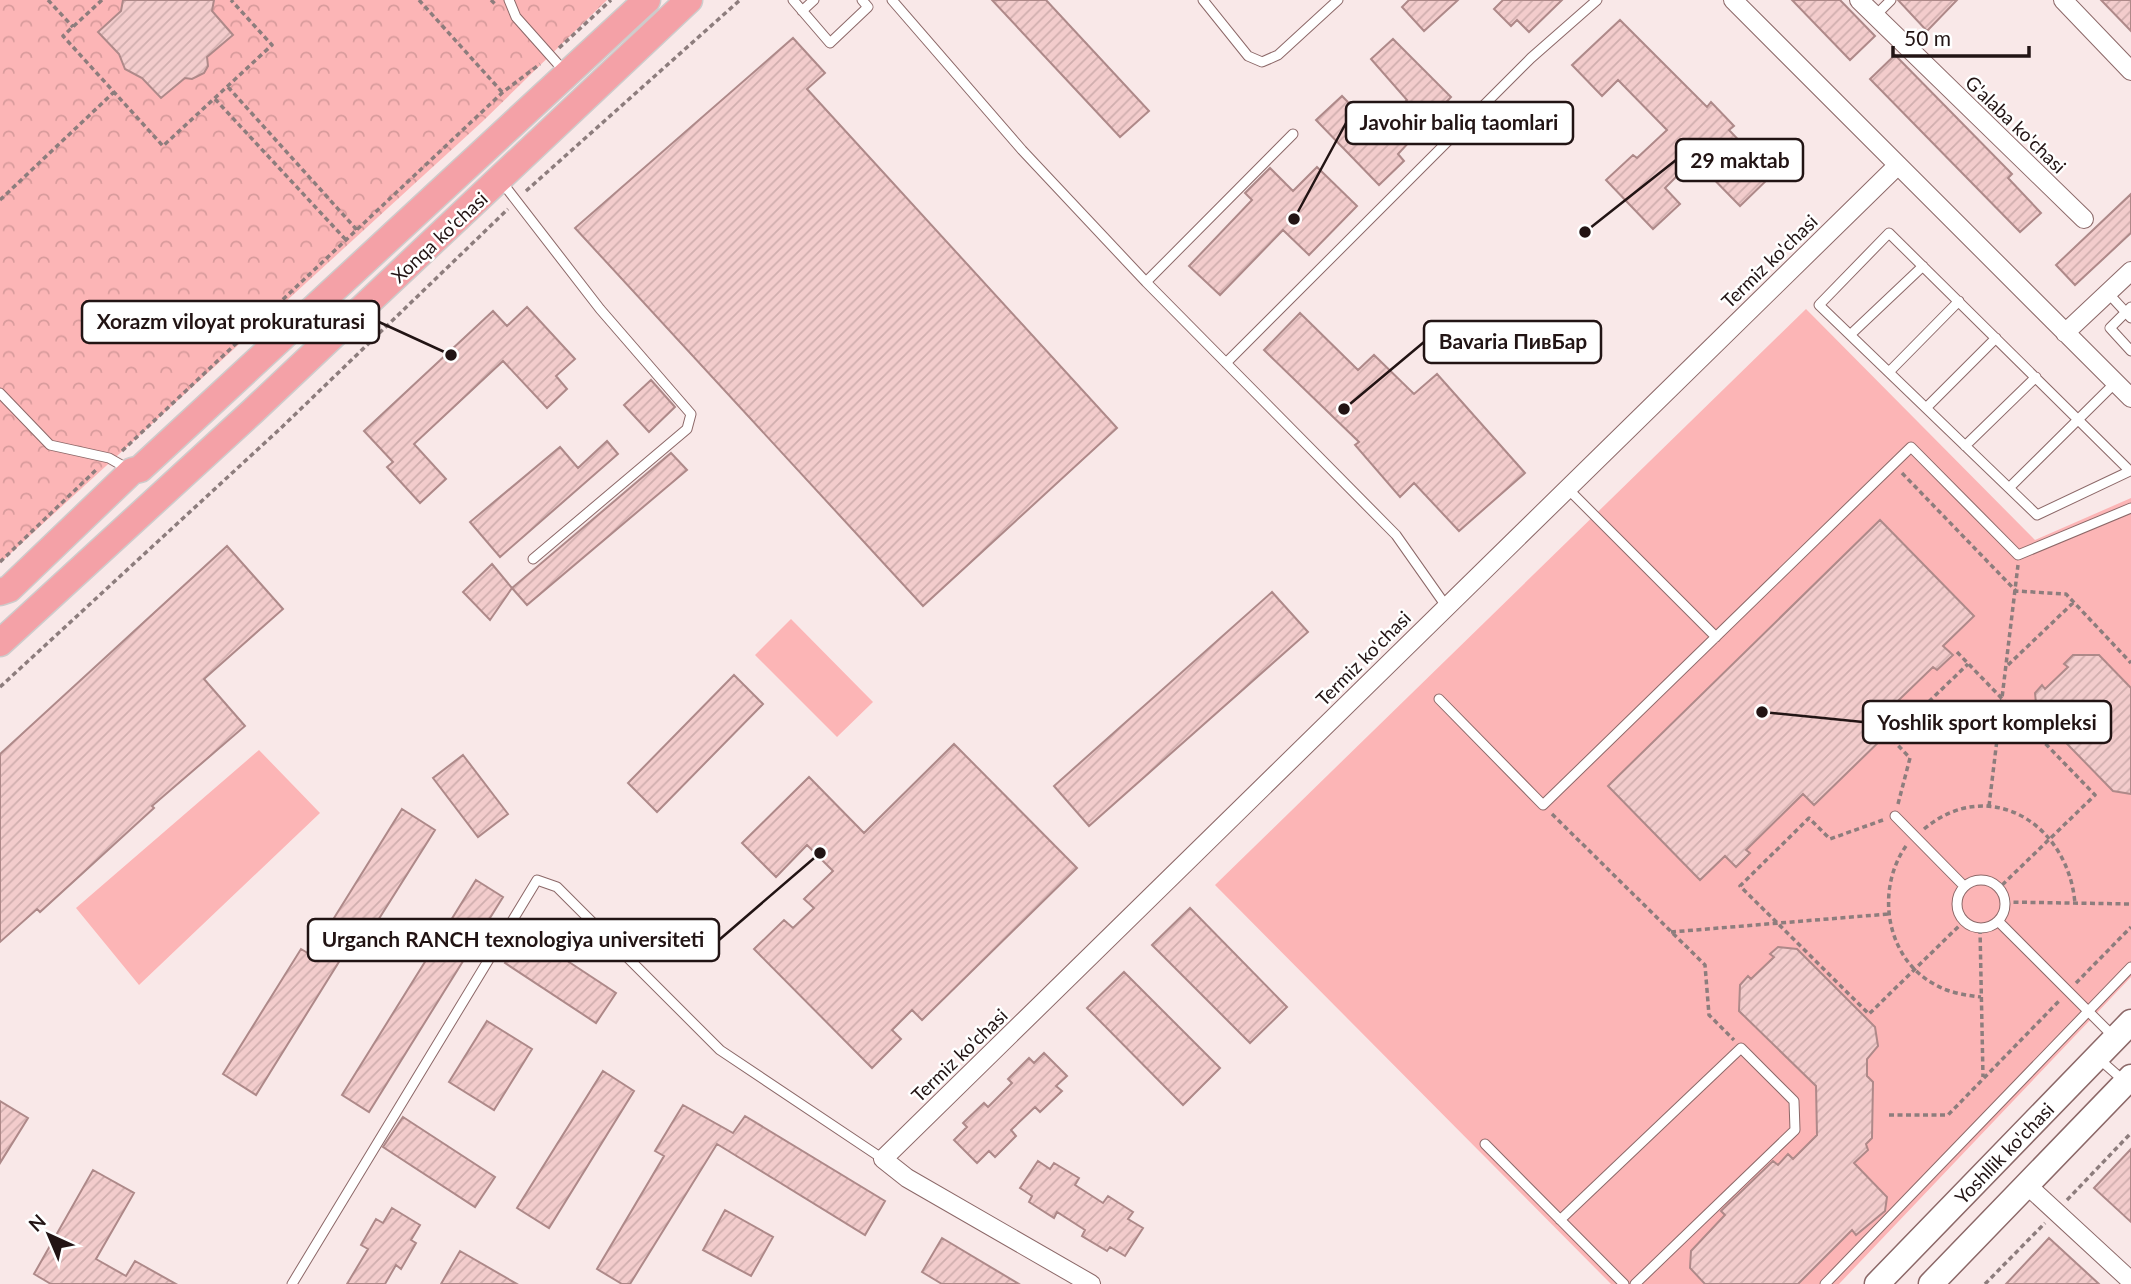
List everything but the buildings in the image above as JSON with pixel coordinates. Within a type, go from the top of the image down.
[{"type":"main road","name":"Xonqa ko'chasi","points":[[1,589],[9,589],[132,471],[139,469],[228,388],[559,65],[647,0]]},
{"type":"main road","name":"Xonqa ko'chasi","points":[[0,643],[253,411],[690,0]]},
{"type":"main road","points":[[228,388],[253,411]]},
{"type":"main road","name":"Yoshllik ko'chasi","points":[[1877,1284],[2123,1030]]},
{"type":"main road","name":"Yoshllik ko'chasi","points":[[1931,1284],[2128,1080]]},
{"type":"street","points":[[1733,0],[2131,398]]},
{"type":"street","name":"G'alaba ko'chasi","points":[[1859,0],[2084,219]]},
{"type":"street","points":[[2063,0],[2131,71]]},
{"type":"street","name":"Termiz ko'chasi","points":[[883,1159],[1897,166]]},
{"type":"street","points":[[2065,333],[2131,271]]},
{"type":"street","points":[[883,1159],[906,1178],[1091,1284]]},
{"type":"street","points":[[2027,1185],[2127,1279]]},
{"type":"lane","points":[[509,0],[516,17],[559,65]]},
{"type":"lane","points":[[793,0],[830,43],[868,7],[862,0]]},
{"type":"lane","points":[[802,10],[814,0]]},
{"type":"lane","points":[[892,0],[1022,150],[1146,282],[1396,535],[1446,606]]},
{"type":"lane","points":[[1207,2],[1248,56],[1262,62],[1278,55],[1338,0]]},
{"type":"lane","points":[[1226,363],[1531,58],[1597,0]]},
{"type":"lane","points":[[1875,16],[1891,0]]},
{"type":"lane","points":[[1146,282],[1293,134]]},
{"type":"lane","points":[[500,180],[600,309],[691,414],[687,429],[533,559]]},
{"type":"lane","points":[[1889,233],[1959,301],[2130,471],[2037,515],[1819,305],[1889,233]]},
{"type":"lane","points":[[1850,335],[1923,266]]},
{"type":"lane","points":[[2108,293],[2129,313],[2110,328],[2131,351]]},
{"type":"lane","points":[[1889,372],[1959,301]]},
{"type":"lane","points":[[1926,408],[1996,338]]},
{"type":"lane","points":[[1965,446],[2036,377]]},
{"type":"lane","points":[[2009,488],[2115,383]]},
{"type":"lane","points":[[0,393],[50,445],[109,458],[132,471]]},
{"type":"lane","points":[[1438,699],[1544,805],[1911,447],[2018,555],[2131,508]]},
{"type":"lane","points":[[1567,488],[1717,637]]},
{"type":"lane","points":[[1895,816],[1964,886]]},
{"type":"lane","points":[[292,1284],[537,880],[557,887],[720,1050],[883,1159]]},
{"type":"lane","points":[[1987,880],[1999,888],[2005,902],[2003,914],[1998,921],[1980,929],[1963,922],[1956,908],[1959,893],[1964,886],[1987,880]]},
{"type":"lane","points":[[1998,921],[2088,1011],[2123,1030]]},
{"type":"lane","points":[[1825,1284],[2131,967]]},
{"type":"lane","points":[[1560,1220],[1741,1048],[1794,1101],[1795,1130],[1634,1284]]},
{"type":"lane","points":[[2097,1057],[2128,1080]]},
{"type":"lane","points":[[1485,1144],[1624,1284]]},
{"type":"path","points":[[48,0],[73,27]]},
{"type":"path","points":[[102,0],[63,36],[163,146],[272,46],[231,0]]},
{"type":"path","points":[[419,0],[503,92]]},
{"type":"path","points":[[0,562],[109,458],[115,458],[503,92],[559,65],[611,0]]},
{"type":"path","points":[[0,687],[282,426],[517,200],[740,0]]},
{"type":"path","points":[[228,87],[357,230]]},
{"type":"path","points":[[0,200],[114,92]]},
{"type":"path","points":[[215,99],[346,240]]},
{"type":"path","points":[[1894,465],[2016,591],[2066,594],[2131,663]]},
{"type":"path","points":[[1989,806],[2016,591],[2018,555]]},
{"type":"path","points":[[2006,667],[2074,602]]},
{"type":"path","points":[[1957,652],[2095,795],[1999,888]]},
{"type":"path","points":[[1963,922],[1869,1014],[1740,886],[1809,818],[1830,839],[1895,816],[1910,758],[1891,738],[1968,664]]},
{"type":"path","points":[[1544,805],[1705,965],[1709,1015],[1741,1048]]},
{"type":"path","points":[[2005,902],[2131,904]]},
{"type":"path","points":[[1671,932],[1889,914]]},
{"type":"path","points":[[1889,1115],[1948,1115],[2131,927]]},
{"type":"path","points":[[1980,929],[1983,1079]]},
{"type":"green space","points":[[0,0],[607,0],[483,121],[0,563]]},
{"type":"green space","points":[[1806,309],[2035,540],[2131,498],[2131,977],[1839,1284],[1611,1284],[1215,885]]},
{"type":"green space","points":[[791,619],[873,702],[837,737],[755,655]]},
{"type":"green space","points":[[259,750],[320,813],[139,985],[76,908]]},
{"type":"place","name":"Javohir baliq taomlari","points":[[1294,219]]},
{"type":"place","name":"29 maktab","points":[[1585,232]]},
{"type":"place","name":"Xorazm viloyat prokuraturasi","points":[[451,355]]},
{"type":"place","name":"Bavaria ПивБар","points":[[1344,409]]},
{"type":"place","name":"Yoshlik sport kompleksi","points":[[1762,712]]},
{"type":"place","name":"Urganch RANCH texnologiya universiteti","points":[[820,853]]}]
